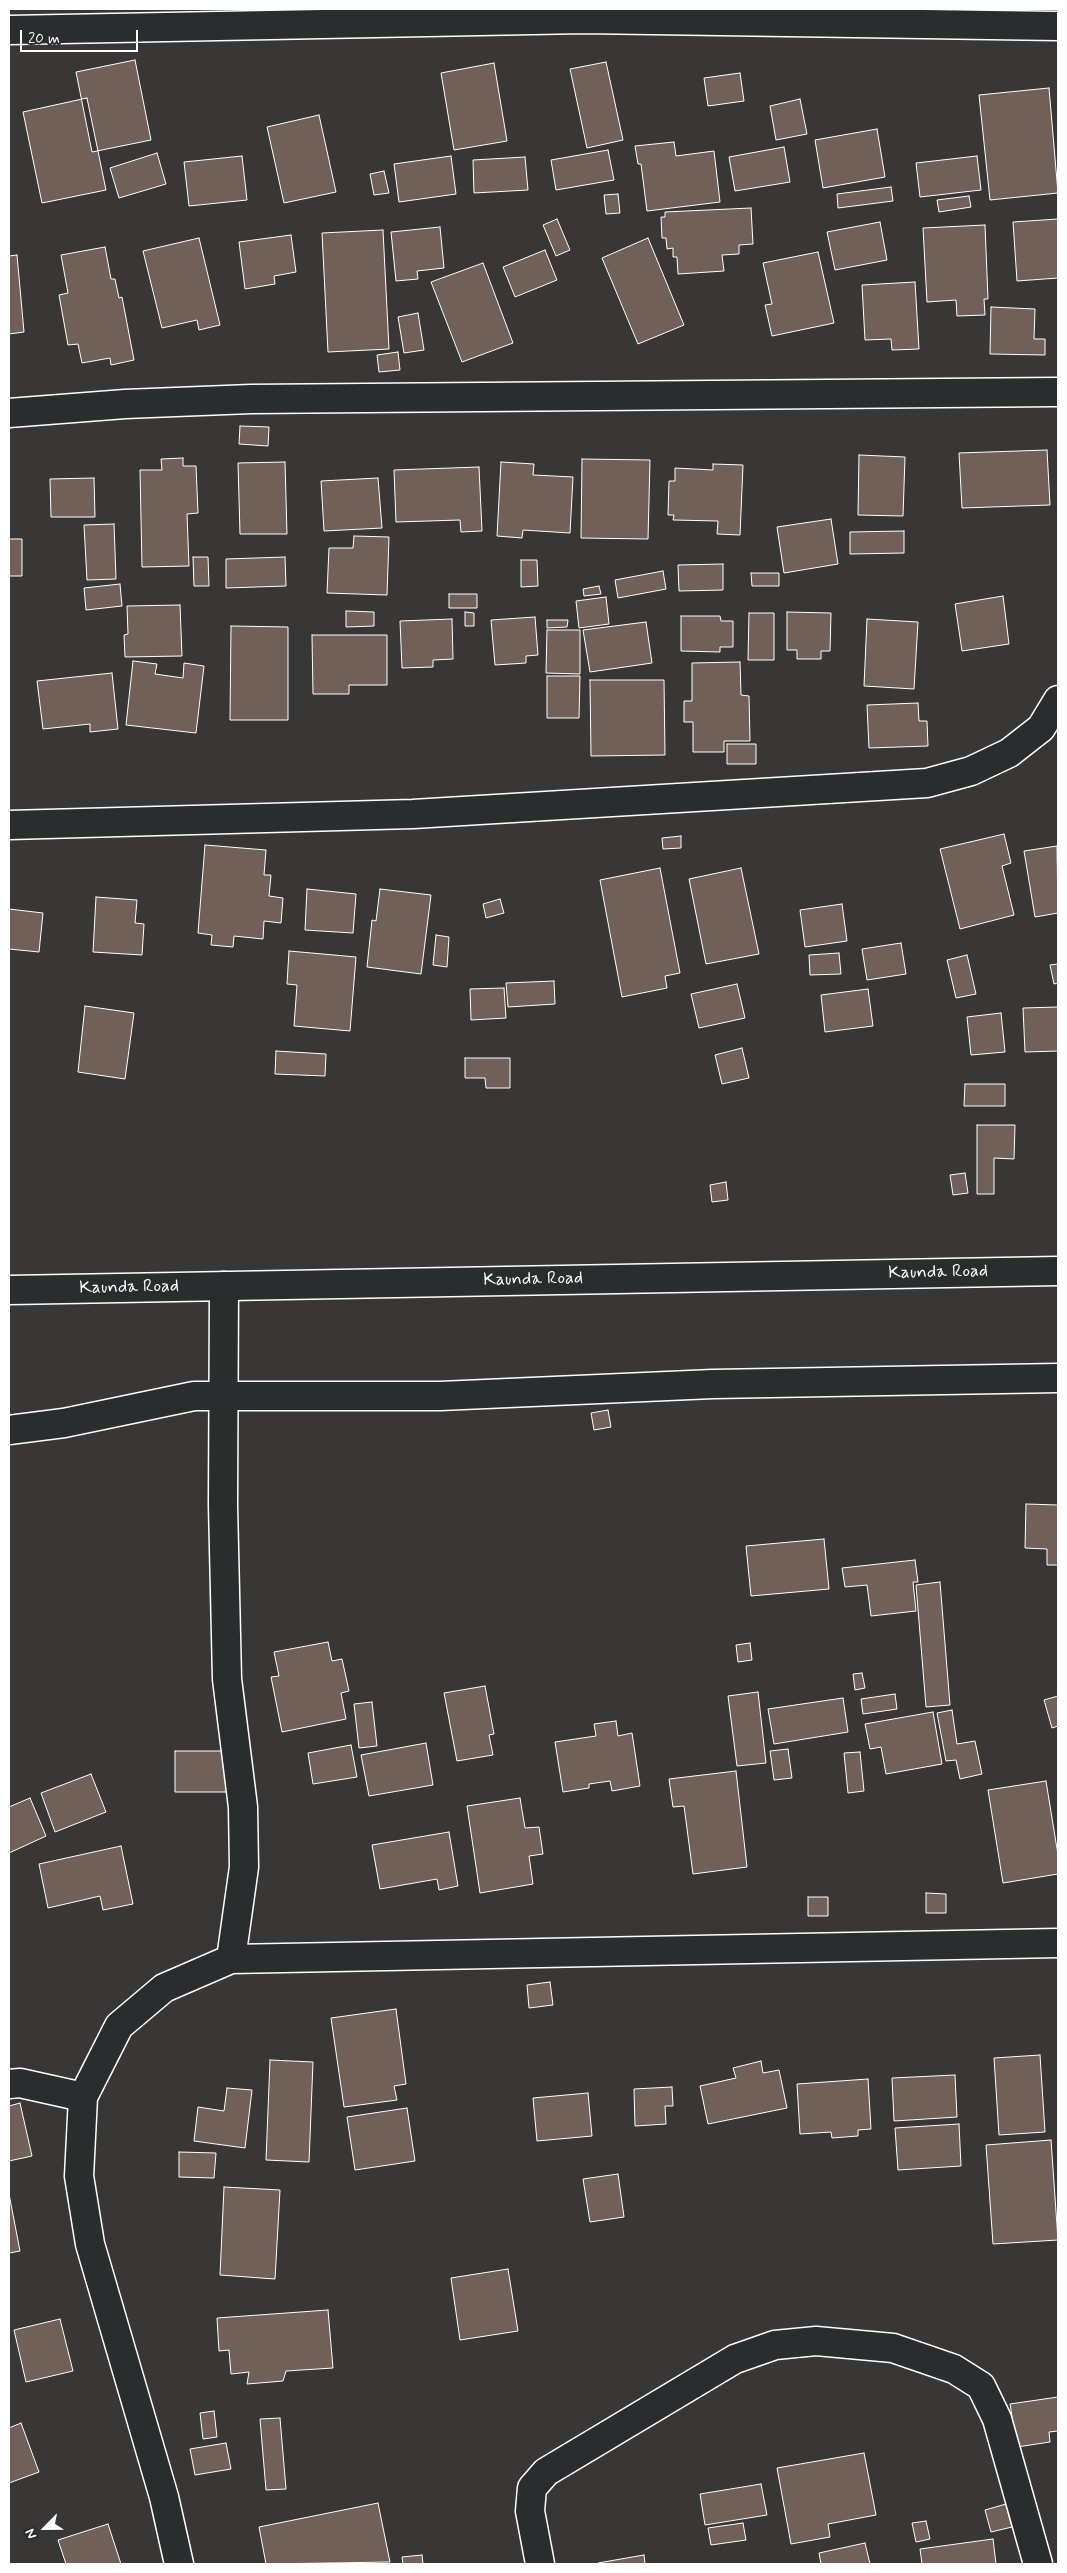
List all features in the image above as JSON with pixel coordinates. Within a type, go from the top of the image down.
[{"type":"street","points":[[9,30],[584,19],[1058,26]]},
{"type":"street","points":[[9,412],[125,404],[251,399],[1058,392]]},
{"type":"street","points":[[9,825],[413,814],[927,782],[971,772],[1009,753],[1041,728],[1058,700]]},
{"type":"street","name":"Kaunda Road","points":[[9,1290],[1058,1271]]},
{"type":"street","points":[[224,1286],[223,1396],[226,1679],[243,1807],[244,1867],[231,1959]]},
{"type":"street","points":[[9,1430],[64,1424],[194,1396],[440,1396],[713,1384],[1058,1378]]},
{"type":"street","points":[[179,2564],[164,2496],[90,2244],[79,2176],[83,2097],[119,2026],[164,1988],[231,1959],[1058,1943]]},
{"type":"street","points":[[9,2084],[20,2083],[83,2097]]},
{"type":"street","points":[[540,2564],[530,2510],[532,2488],[546,2472],[735,2359],[775,2345],[816,2342],[893,2348],[954,2369],[981,2386],[997,2419],[1038,2564]]},
{"type":"building","points":[[135,60],[151,140],[92,152],[76,72]]},
{"type":"building","points":[[606,62],[623,140],[587,148],[570,69]]},
{"type":"building","points":[[494,63],[507,141],[454,150],[441,73]]},
{"type":"building","points":[[740,73],[744,101],[708,106],[704,78]]},
{"type":"building","points":[[1049,88],[1058,193],[990,200],[979,95]]},
{"type":"building","points":[[87,98],[106,190],[42,203],[23,112]]},
{"type":"building","points":[[800,99],[807,134],[776,140],[770,106]]},
{"type":"building","points":[[319,115],[336,192],[284,203],[267,127]]},
{"type":"building","points":[[877,129],[885,177],[823,188],[815,140]]},
{"type":"building","points":[[674,142],[676,156],[714,151],[720,202],[647,211],[641,164],[638,164],[635,146]]},
{"type":"building","points":[[784,147],[790,182],[735,191],[729,157]]},
{"type":"building","points":[[608,150],[614,180],[556,190],[551,160]]},
{"type":"building","points":[[157,153],[166,184],[119,198],[110,168]]},
{"type":"building","points":[[242,156],[247,200],[189,206],[184,162]]},
{"type":"building","points":[[451,156],[456,194],[399,202],[394,164]]},
{"type":"building","points":[[977,156],[981,190],[920,197],[916,163]]},
{"type":"building","points":[[525,157],[528,190],[474,193],[473,160]]},
{"type":"building","points":[[384,171],[389,193],[374,195],[370,174]]},
{"type":"building","points":[[891,187],[893,201],[838,208],[837,194]]},
{"type":"building","points":[[618,194],[620,213],[606,214],[604,195]]},
{"type":"building","points":[[969,196],[971,207],[939,212],[937,200]]},
{"type":"building","points":[[751,208],[753,244],[739,245],[739,254],[722,255],[724,271],[678,274],[677,257],[673,257],[673,248],[667,249],[666,238],[662,238],[661,217],[665,217],[665,212]]},
{"type":"building","points":[[557,219],[570,250],[556,256],[543,225]]},
{"type":"building","points":[[1058,219],[1058,278],[1017,281],[1013,222]]},
{"type":"building","points":[[880,222],[887,260],[835,270],[827,232]]},
{"type":"building","points":[[985,225],[988,299],[984,299],[985,315],[957,316],[956,300],[927,302],[923,228]]},
{"type":"building","points":[[440,227],[444,268],[417,271],[418,279],[396,281],[391,232]]},
{"type":"building","points":[[383,230],[389,349],[328,352],[322,233]]},
{"type":"building","points":[[291,235],[296,272],[274,276],[275,284],[245,289],[239,242]]},
{"type":"building","points":[[199,238],[220,325],[199,330],[197,320],[162,328],[143,251]]},
{"type":"building","points":[[648,238],[684,325],[638,344],[602,258]]},
{"type":"building","points":[[105,247],[111,279],[115,279],[119,298],[122,297],[134,360],[111,365],[110,358],[82,363],[78,344],[68,345],[59,295],[68,293],[61,255]]},
{"type":"building","points":[[545,250],[557,280],[515,297],[503,267]]},
{"type":"building","points":[[818,252],[834,323],[772,336],[765,305],[772,304],[763,263]]},
{"type":"building","points":[[17,255],[24,332],[9,334],[9,256]]},
{"type":"building","points":[[483,263],[513,343],[462,362],[431,282]]},
{"type":"building","points":[[915,282],[919,349],[892,350],[891,339],[865,340],[862,285]]},
{"type":"building","points":[[991,307],[1035,309],[1034,339],[1045,339],[1045,355],[990,354]]},
{"type":"building","points":[[418,313],[424,350],[404,353],[398,317]]},
{"type":"building","points":[[398,352],[400,370],[379,372],[377,355]]},
{"type":"building","points":[[240,426],[269,427],[268,446],[239,444]]},
{"type":"building","points":[[1047,450],[1050,505],[962,508],[959,453]]},
{"type":"building","points":[[859,455],[905,457],[903,516],[858,515]]},
{"type":"building","points":[[183,458],[183,466],[196,466],[198,513],[187,514],[189,566],[142,567],[140,470],[162,470],[161,459]]},
{"type":"building","points":[[582,459],[650,460],[648,539],[581,538]]},
{"type":"building","points":[[285,462],[287,534],[240,534],[238,463]]},
{"type":"building","points":[[501,462],[534,464],[533,475],[573,477],[570,533],[523,530],[522,538],[497,536]]},
{"type":"building","points":[[713,464],[743,465],[740,535],[717,534],[718,521],[673,520],[674,515],[668,515],[669,481],[675,481],[675,468],[713,470]]},
{"type":"building","points":[[479,467],[482,531],[461,532],[460,520],[396,522],[394,470]]},
{"type":"building","points":[[94,478],[95,517],[51,517],[50,479]]},
{"type":"building","points":[[378,478],[382,528],[324,531],[321,481]]},
{"type":"building","points":[[831,519],[838,564],[784,573],[777,527]]},
{"type":"building","points":[[114,524],[116,579],[87,580],[84,525]]},
{"type":"building","points":[[904,531],[904,553],[850,554],[850,532]]},
{"type":"building","points":[[354,536],[389,537],[387,595],[327,593],[329,548],[353,548]]},
{"type":"building","points":[[9,539],[22,539],[22,576],[9,576]]},
{"type":"building","points":[[193,557],[208,557],[209,586],[194,586]]},
{"type":"building","points":[[285,557],[286,586],[226,588],[226,559]]},
{"type":"building","points":[[521,560],[537,560],[538,586],[521,587]]},
{"type":"building","points":[[723,564],[723,590],[679,591],[678,565]]},
{"type":"building","points":[[663,571],[666,589],[618,598],[615,580]]},
{"type":"building","points":[[751,573],[779,573],[779,586],[752,586]]},
{"type":"building","points":[[120,584],[122,606],[86,610],[84,588]]},
{"type":"building","points":[[599,586],[601,594],[584,596],[583,589]]},
{"type":"building","points":[[449,594],[477,594],[477,608],[449,608]]},
{"type":"building","points":[[1003,596],[1009,644],[962,651],[955,604]]},
{"type":"building","points":[[606,597],[609,624],[579,628],[576,601]]},
{"type":"building","points":[[180,605],[182,656],[125,657],[124,635],[128,634],[127,606]]},
{"type":"building","points":[[346,611],[374,612],[374,626],[346,627]]},
{"type":"building","points":[[465,612],[474,613],[474,626],[465,626]]},
{"type":"building","points":[[787,612],[831,613],[830,651],[821,651],[821,659],[797,659],[797,650],[787,650]]},
{"type":"building","points":[[749,613],[774,613],[774,660],[748,660]]},
{"type":"building","points":[[681,616],[720,616],[721,621],[733,621],[733,647],[720,647],[720,652],[681,651]]},
{"type":"building","points":[[535,617],[538,655],[526,656],[526,663],[495,665],[491,620]]},
{"type":"building","points":[[452,619],[453,659],[433,660],[433,667],[402,668],[400,621]]},
{"type":"building","points":[[867,619],[918,622],[914,689],[864,686]]},
{"type":"building","points":[[547,620],[568,620],[567,627],[547,628]]},
{"type":"building","points":[[646,622],[652,663],[590,672],[583,630]]},
{"type":"building","points":[[231,626],[288,627],[288,720],[230,720]]},
{"type":"building","points":[[547,630],[580,630],[580,674],[546,673]]},
{"type":"building","points":[[312,635],[387,635],[387,685],[349,685],[349,694],[313,694]]},
{"type":"building","points":[[133,661],[157,664],[155,674],[183,678],[184,663],[204,666],[196,733],[126,725]]},
{"type":"building","points":[[740,662],[741,695],[749,696],[750,741],[724,741],[724,752],[693,752],[693,722],[684,722],[684,701],[692,701],[692,663]]},
{"type":"building","points":[[112,673],[118,729],[90,732],[90,724],[43,729],[37,681]]},
{"type":"building","points":[[547,676],[580,676],[579,718],[547,718]]},
{"type":"building","points":[[590,680],[664,680],[665,755],[591,756]]},
{"type":"building","points":[[918,703],[919,721],[927,721],[928,746],[869,748],[867,705]]},
{"type":"building","points":[[727,744],[756,744],[756,764],[727,764]]},
{"type":"building","points":[[1004,834],[1011,863],[1002,866],[1014,915],[960,929],[940,849]]},
{"type":"building","points":[[681,836],[681,848],[663,849],[662,838]]},
{"type":"building","points":[[205,845],[266,850],[264,875],[271,875],[269,896],[283,898],[281,923],[264,921],[263,939],[234,936],[233,947],[211,945],[212,935],[198,933]]},
{"type":"building","points":[[1057,846],[1058,913],[1035,917],[1024,851]]},
{"type":"building","points":[[660,868],[680,973],[665,976],[667,988],[622,997],[600,880]]},
{"type":"building","points":[[741,868],[759,954],[706,964],[689,879]]},
{"type":"building","points":[[307,889],[356,894],[353,933],[305,930]]},
{"type":"building","points":[[380,889],[431,895],[421,974],[367,967],[372,920],[376,921]]},
{"type":"building","points":[[96,897],[137,900],[135,923],[144,924],[142,955],[93,952]]},
{"type":"building","points":[[500,899],[504,913],[486,918],[483,904]]},
{"type":"building","points":[[842,904],[847,941],[805,947],[800,910]]},
{"type":"building","points":[[9,909],[43,913],[39,952],[9,949]]},
{"type":"building","points":[[436,935],[449,937],[447,967],[433,965]]},
{"type":"building","points":[[901,943],[906,974],[867,980],[862,949]]},
{"type":"building","points":[[289,951],[356,957],[350,1031],[294,1026],[297,985],[287,984]]},
{"type":"building","points":[[839,953],[841,974],[810,975],[809,955]]},
{"type":"building","points":[[967,955],[976,994],[956,998],[947,960]]},
{"type":"building","points":[[1058,964],[1058,983],[1054,984],[1050,965]]},
{"type":"building","points":[[554,981],[555,1004],[508,1007],[506,983]]},
{"type":"building","points":[[737,984],[745,1018],[699,1028],[691,994]]},
{"type":"building","points":[[504,988],[506,1018],[471,1020],[470,989]]},
{"type":"building","points":[[868,989],[873,1026],[825,1032],[821,995]]},
{"type":"building","points":[[85,1006],[134,1013],[125,1079],[78,1072]]},
{"type":"building","points":[[1058,1007],[1058,1051],[1025,1052],[1023,1008]]},
{"type":"building","points":[[1001,1013],[1005,1052],[971,1055],[967,1017]]},
{"type":"building","points":[[742,1048],[749,1078],[722,1084],[715,1055]]},
{"type":"building","points":[[276,1051],[326,1054],[325,1076],[275,1074]]},
{"type":"building","points":[[465,1058],[510,1058],[510,1088],[486,1088],[485,1078],[465,1078]]},
{"type":"building","points":[[965,1084],[1005,1084],[1005,1106],[964,1106]]},
{"type":"building","points":[[977,1125],[1015,1125],[1014,1159],[994,1158],[994,1194],[977,1194]]},
{"type":"building","points":[[965,1173],[968,1193],[953,1195],[950,1175]]},
{"type":"building","points":[[726,1182],[728,1200],[712,1202],[710,1185]]},
{"type":"building","points":[[608,1410],[611,1427],[594,1430],[591,1413]]},
{"type":"building","points":[[1026,1504],[1058,1505],[1058,1565],[1047,1565],[1047,1549],[1025,1548]]},
{"type":"building","points":[[824,1539],[829,1589],[751,1596],[746,1546]]},
{"type":"building","points":[[915,1560],[918,1582],[913,1582],[916,1611],[871,1616],[867,1585],[845,1587],[842,1568]]},
{"type":"building","points":[[940,1582],[950,1705],[926,1707],[916,1585]]},
{"type":"building","points":[[328,1642],[332,1661],[342,1659],[349,1691],[341,1693],[346,1719],[282,1732],[271,1677],[279,1676],[274,1652]]},
{"type":"building","points":[[750,1643],[752,1660],[738,1662],[736,1645]]},
{"type":"building","points":[[862,1673],[865,1688],[855,1690],[853,1674]]},
{"type":"building","points":[[485,1686],[494,1734],[489,1735],[493,1755],[457,1761],[444,1693]]},
{"type":"building","points":[[758,1692],[766,1763],[737,1766],[728,1696]]},
{"type":"building","points":[[895,1694],[897,1709],[863,1714],[861,1699]]},
{"type":"building","points":[[1058,1696],[1058,1726],[1052,1728],[1044,1700]]},
{"type":"building","points":[[843,1698],[848,1732],[774,1744],[768,1709]]},
{"type":"building","points":[[372,1702],[377,1746],[359,1748],[354,1704]]},
{"type":"building","points":[[952,1710],[957,1744],[975,1741],[982,1774],[960,1779],[956,1760],[946,1761],[937,1713]]},
{"type":"building","points":[[933,1712],[942,1764],[886,1774],[881,1747],[870,1749],[865,1724]]},
{"type":"building","points":[[616,1721],[618,1736],[632,1733],[640,1786],[612,1791],[610,1781],[589,1784],[589,1788],[563,1792],[555,1742],[596,1736],[594,1724]]},
{"type":"building","points":[[426,1743],[433,1785],[369,1796],[361,1755]]},
{"type":"building","points":[[351,1745],[357,1777],[313,1784],[308,1753]]},
{"type":"building","points":[[788,1749],[792,1778],[774,1780],[770,1751]]},
{"type":"building","points":[[175,1751],[234,1751],[234,1792],[175,1792]]},
{"type":"building","points":[[860,1752],[864,1791],[848,1793],[844,1753]]},
{"type":"building","points":[[736,1771],[747,1867],[693,1874],[684,1806],[673,1807],[669,1779]]},
{"type":"building","points":[[91,1774],[106,1812],[55,1832],[41,1793]]},
{"type":"building","points":[[1046,1781],[1058,1855],[1058,1874],[1003,1883],[988,1790]]},
{"type":"building","points":[[30,1798],[46,1836],[9,1853],[9,1807]]},
{"type":"building","points":[[520,1798],[525,1828],[539,1827],[543,1854],[529,1856],[533,1884],[480,1893],[467,1806]]},
{"type":"building","points":[[449,1832],[458,1886],[439,1890],[437,1879],[380,1889],[372,1845]]},
{"type":"building","points":[[121,1846],[133,1904],[103,1910],[100,1896],[48,1908],[39,1864]]},
{"type":"building","points":[[926,1893],[946,1894],[946,1913],[926,1913]]},
{"type":"building","points":[[808,1897],[828,1897],[828,1916],[808,1916]]},
{"type":"building","points":[[550,1982],[553,2005],[529,2008],[527,1985]]},
{"type":"building","points":[[396,2009],[406,2084],[394,2086],[397,2100],[344,2107],[331,2018]]},
{"type":"building","points":[[1040,2055],[1045,2132],[999,2135],[994,2058]]},
{"type":"building","points":[[270,2060],[313,2062],[309,2162],[266,2160]]},
{"type":"building","points":[[761,2061],[763,2073],[779,2070],[787,2108],[708,2124],[700,2086],[736,2078],[733,2068]]},
{"type":"building","points":[[955,2075],[957,2117],[894,2121],[892,2078]]},
{"type":"building","points":[[868,2079],[871,2129],[858,2130],[858,2136],[832,2138],[831,2132],[800,2134],[797,2084]]},
{"type":"building","points":[[672,2087],[673,2106],[665,2106],[666,2124],[635,2126],[634,2089]]},
{"type":"building","points":[[227,2088],[252,2090],[245,2148],[194,2141],[198,2107],[224,2111]]},
{"type":"building","points":[[588,2093],[592,2136],[537,2141],[533,2098]]},
{"type":"building","points":[[20,2103],[32,2156],[9,2161],[9,2106]]},
{"type":"building","points":[[407,2108],[415,2161],[355,2170],[347,2117]]},
{"type":"building","points":[[959,2124],[961,2166],[898,2170],[895,2128]]},
{"type":"building","points":[[1051,2140],[1058,2240],[993,2244],[986,2145]]},
{"type":"building","points":[[179,2152],[216,2153],[214,2178],[179,2177]]},
{"type":"building","points":[[618,2174],[624,2217],[590,2222],[583,2179]]},
{"type":"building","points":[[224,2187],[280,2190],[275,2279],[220,2275]]},
{"type":"building","points":[[9,2194],[20,2251],[9,2253]]},
{"type":"building","points":[[508,2269],[518,2331],[460,2340],[451,2278]]},
{"type":"building","points":[[328,2310],[333,2368],[286,2371],[283,2381],[247,2384],[249,2372],[231,2374],[229,2350],[219,2351],[217,2318]]},
{"type":"building","points":[[60,2319],[73,2371],[26,2382],[14,2330]]},
{"type":"building","points":[[1058,2397],[1058,2431],[1049,2432],[1050,2442],[1017,2447],[1010,2404]]},
{"type":"building","points":[[214,2411],[217,2437],[203,2439],[200,2413]]},
{"type":"building","points":[[280,2418],[286,2489],[266,2490],[260,2419]]},
{"type":"building","points":[[21,2423],[39,2472],[9,2483],[9,2428]]},
{"type":"building","points":[[226,2443],[231,2469],[195,2475],[190,2449]]},
{"type":"building","points":[[864,2453],[876,2515],[828,2524],[830,2537],[791,2544],[777,2468]]},
{"type":"building","points":[[761,2484],[767,2515],[705,2525],[700,2494]]},
{"type":"building","points":[[378,2503],[390,2562],[266,2564],[259,2527]]},
{"type":"building","points":[[1006,2504],[1012,2527],[991,2532],[985,2510]]},
{"type":"building","points":[[926,2521],[930,2539],[916,2542],[912,2523]]},
{"type":"building","points":[[743,2523],[746,2540],[711,2545],[708,2528]]},
{"type":"building","points":[[108,2524],[121,2564],[66,2564],[58,2540]]},
{"type":"building","points":[[993,2539],[996,2564],[922,2564],[920,2549]]},
{"type":"building","points":[[865,2543],[870,2564],[821,2564],[819,2553]]},
{"type":"building","points":[[422,2555],[423,2564],[403,2564],[402,2557]]},
{"type":"building","points":[[644,2555],[645,2564],[598,2564],[598,2563]]}]
